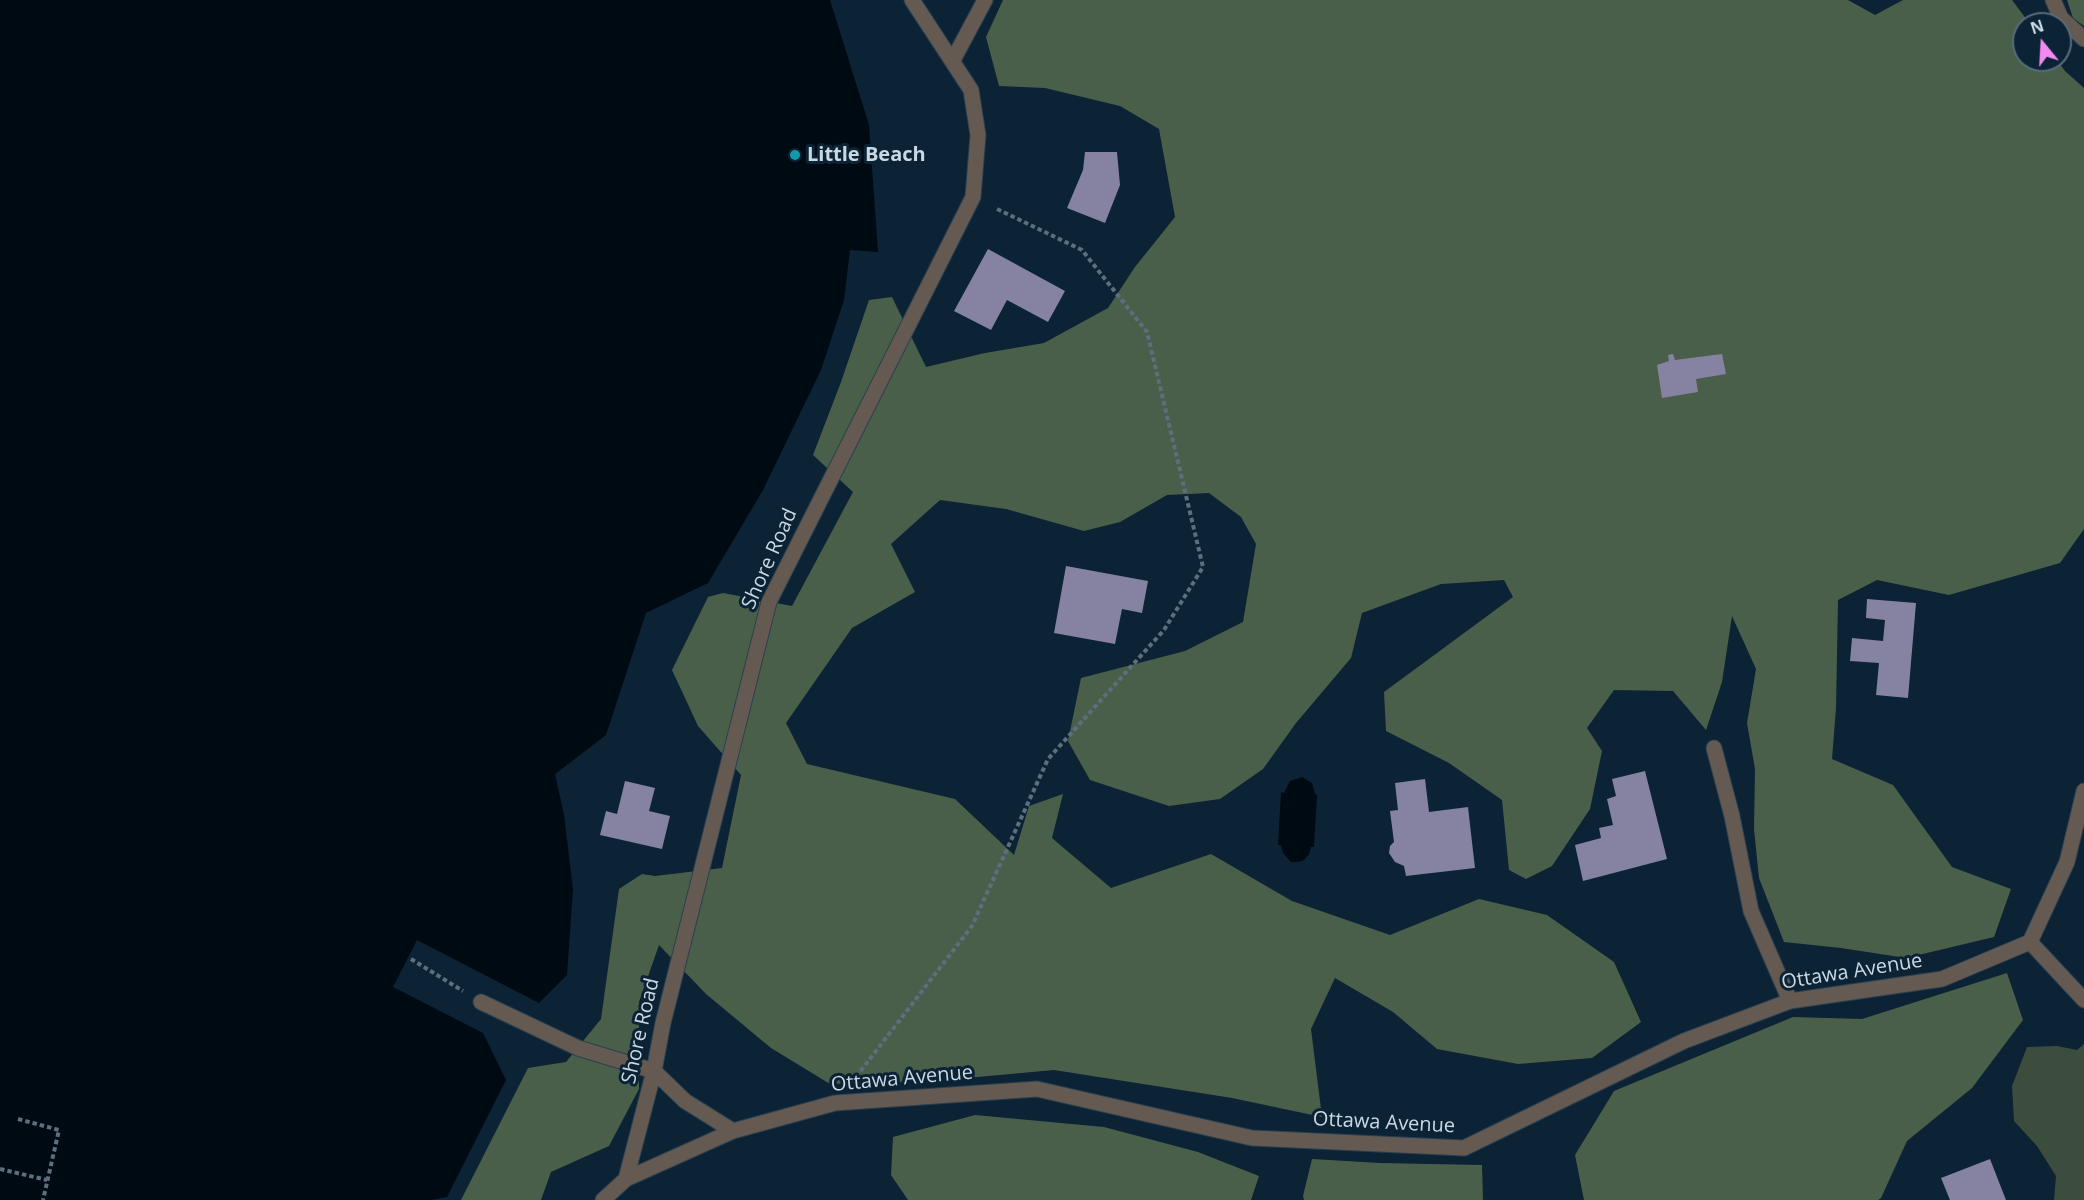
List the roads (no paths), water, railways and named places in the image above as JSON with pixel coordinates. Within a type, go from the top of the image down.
[{"type":"street","name":"Shore Road","points":[[626,1179],[769,602],[973,197],[978,135],[971,90],[912,0]]},
{"type":"street","points":[[953,60],[985,0]]},
{"type":"street","points":[[2053,0],[2061,18],[2084,39]]},
{"type":"street","points":[[1714,748],[1732,816],[1751,911],[1790,1001]]},
{"type":"street","points":[[2084,791],[2067,862],[2030,942],[2084,1000]]},
{"type":"street","name":"Ottawa Avenue","points":[[626,1179],[733,1131],[835,1103],[1037,1089],[1252,1138],[1464,1148],[1684,1041],[1790,1001],[1942,979],[2030,942]]},
{"type":"street","points":[[481,1002],[578,1048],[654,1071],[684,1101],[733,1131]]},
{"type":"street","points":[[603,1200],[626,1179]]},
{"type":"place","name":"Little Beach","points":[[795,155]]}]
